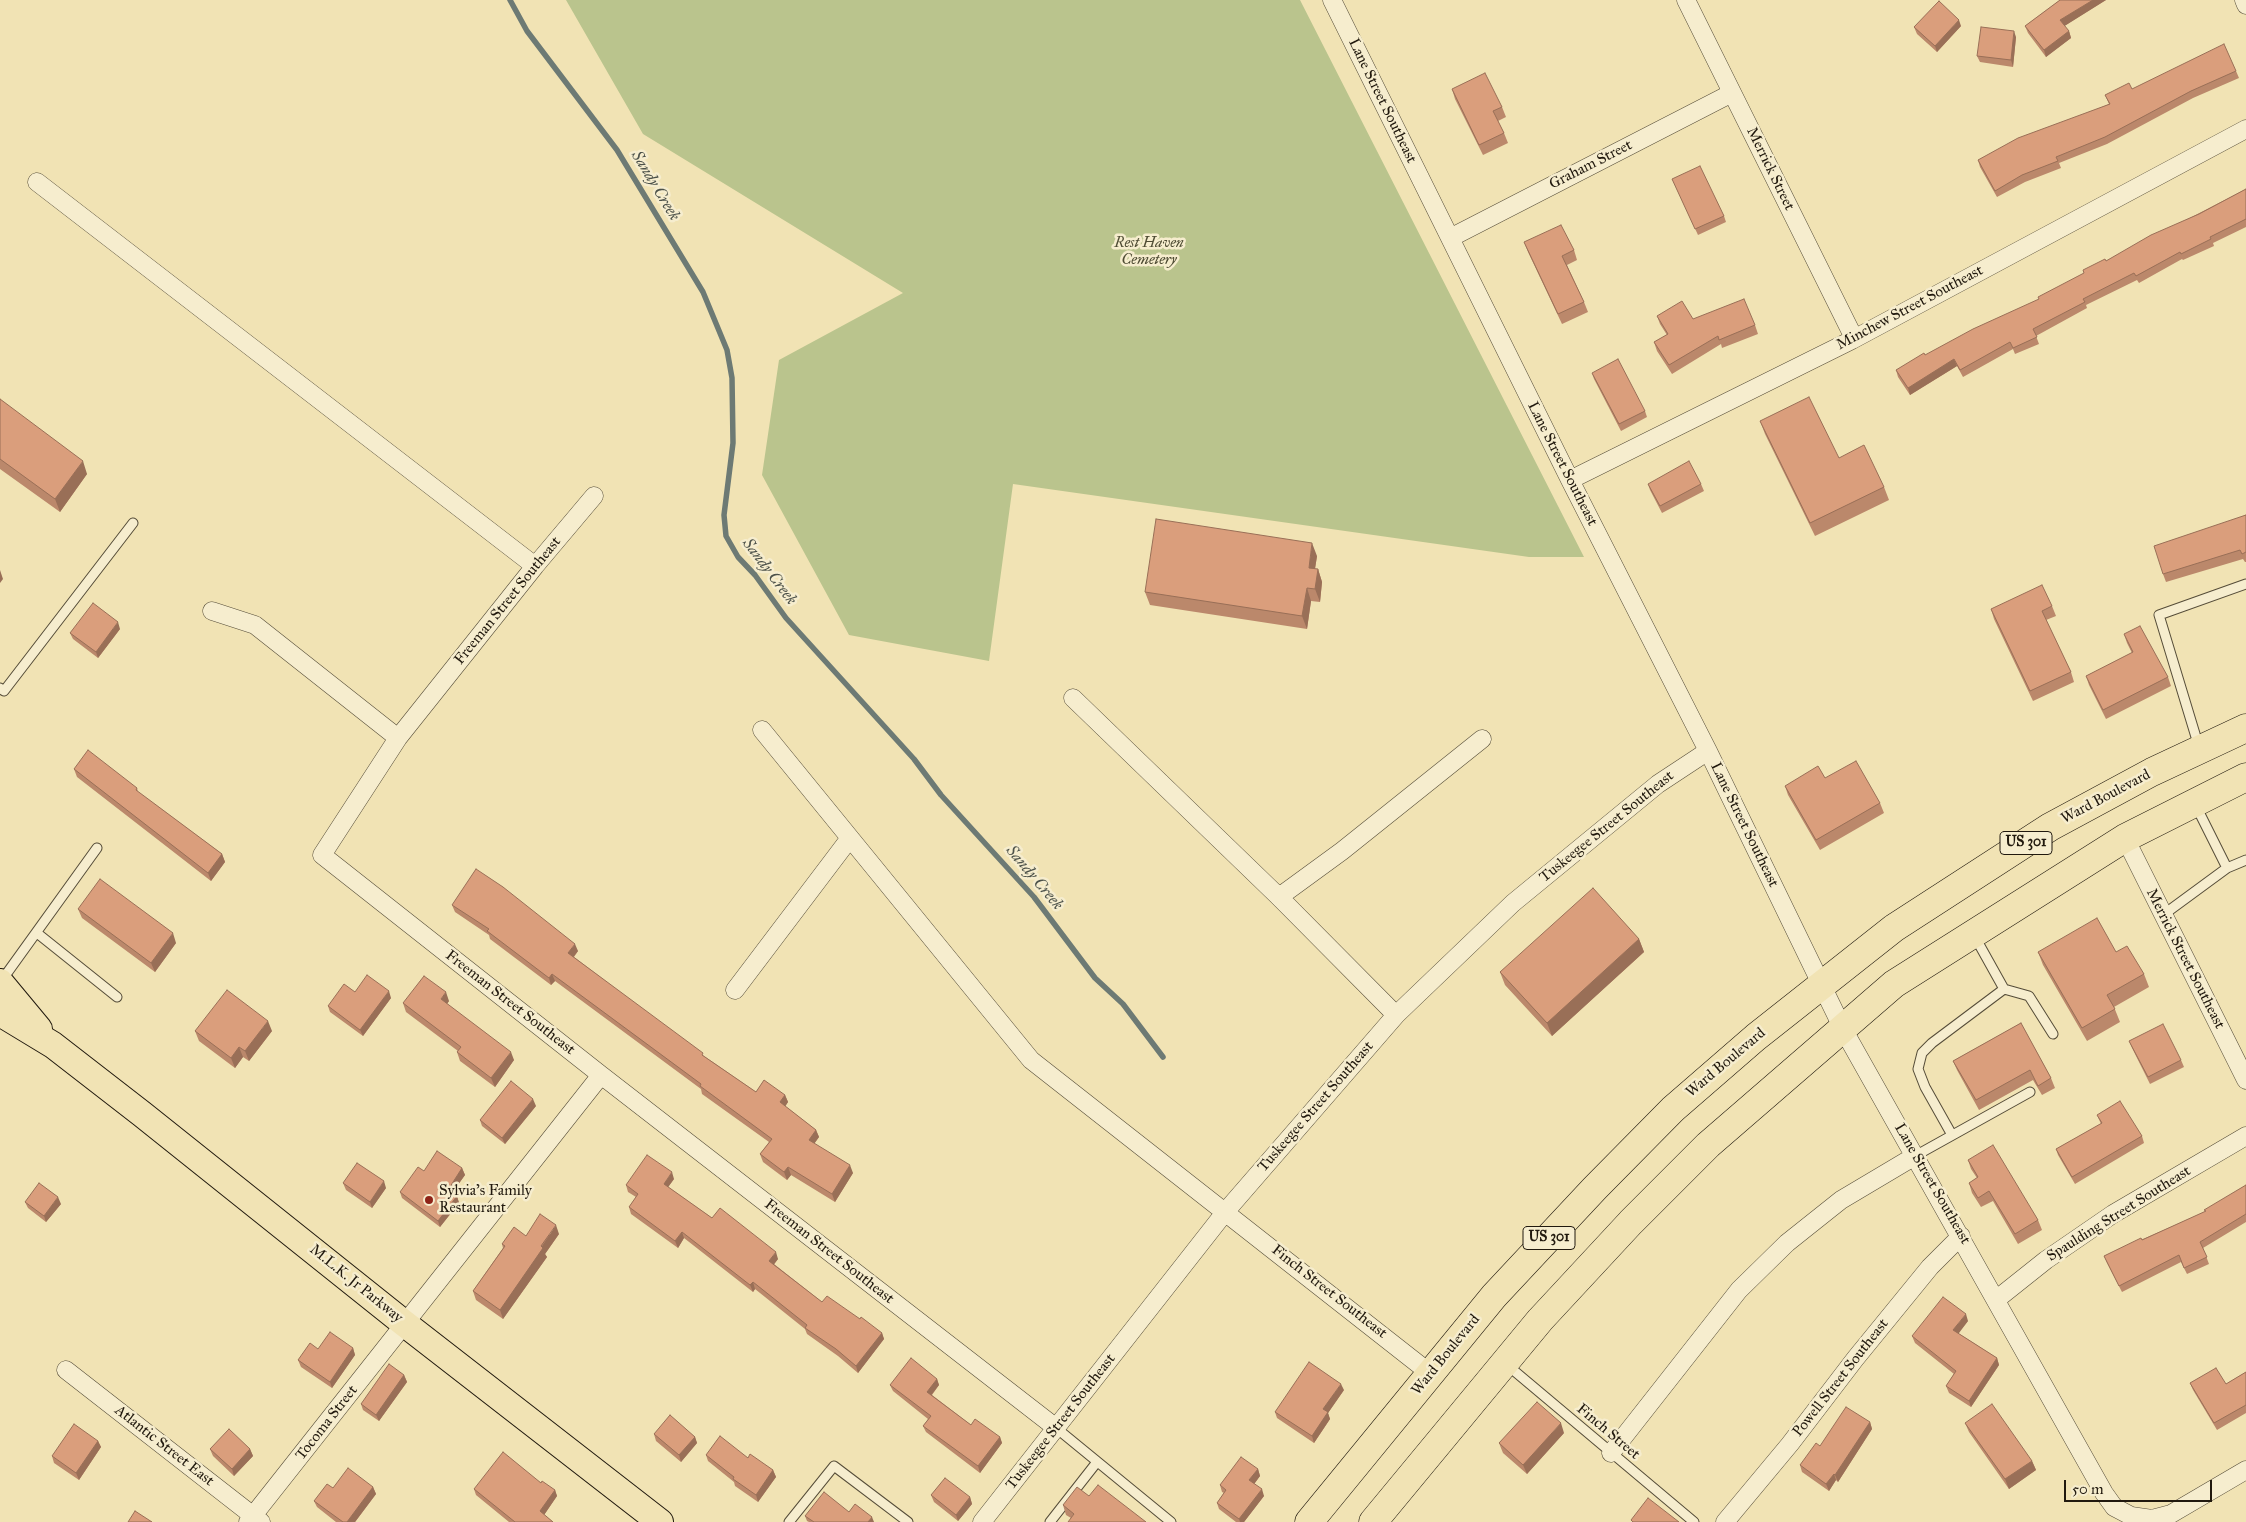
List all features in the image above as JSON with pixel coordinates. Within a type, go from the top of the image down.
[{"type":"highway","name":"Ward Boulevard","points":[[1309,1522],[1494,1296],[1595,1188],[1673,1109],[1756,1037],[1894,928],[2050,827],[2152,772],[2246,728]]},
{"type":"highway","name":"US 301","points":[[1373,1522],[1540,1320],[1631,1222],[1708,1145],[1894,984],[2125,838],[2246,777]]},
{"type":"main road","points":[[0,982],[53,1045]]},
{"type":"main road","points":[[0,1014],[53,1045]]},
{"type":"main road","name":"M.L.K. Jr Parkway","points":[[53,1045],[405,1324],[660,1522]]},
{"type":"street","name":"Lane Street Southeast","points":[[1332,0],[1570,480],[1708,751],[1843,1029],[1997,1299],[2104,1493],[2114,1507],[2131,1516],[2152,1519],[2171,1514],[2246,1470]]},
{"type":"street","name":"Merrick Street","points":[[1686,0],[1854,338]]},
{"type":"street","points":[[2244,0],[2246,5]]},
{"type":"street","name":"Graham Street","points":[[1450,238],[1732,93]]},
{"type":"street","name":"Minchew Street Southeast","points":[[1570,480],[1854,338],[2246,129]]},
{"type":"street","points":[[37,182],[535,566]]},
{"type":"street","name":"Freeman Street Southeast","points":[[594,496],[535,566],[398,738],[322,855],[601,1075],[1056,1427]]},
{"type":"street","points":[[212,611],[255,625],[398,738]]},
{"type":"street","points":[[1073,698],[1279,897],[1396,1015]]},
{"type":"street","name":"Finch Street Southeast","points":[[762,730],[1031,1060],[1226,1211],[1431,1374]]},
{"type":"street","points":[[1279,897],[1342,851],[1482,739]]},
{"type":"street","name":"Tuskeegee Street Southeast","points":[[982,1522],[1141,1322],[1226,1211],[1396,1015],[1513,903],[1658,784],[1708,751]]},
{"type":"street","points":[[735,990],[850,838]]},
{"type":"street","name":"Merrick Street Southeast","points":[[2125,838],[2246,1080]]},
{"type":"street","name":"Tocoma Street","points":[[254,1520],[601,1075]]},
{"type":"street","name":"Spaulding Street Southeast","points":[[1997,1299],[2046,1260],[2113,1214],[2246,1136]]},
{"type":"street","points":[[1611,1453],[1739,1290],[1787,1243],[1842,1200],[1915,1156]]},
{"type":"street","name":"Powell Street Southeast","points":[[1724,1522],[1790,1444],[1855,1359],[1930,1267],[1961,1236]]},
{"type":"street","name":"Atlantic Street East","points":[[66,1370],[254,1520]]},
{"type":"lane","points":[[0,688],[4,691],[133,522]]},
{"type":"lane","points":[[2200,749],[2159,615],[2246,584]]},
{"type":"lane","points":[[2194,803],[2227,868]]},
{"type":"lane","points":[[0,982],[38,933],[97,848]]},
{"type":"lane","points":[[2163,915],[2227,868],[2246,860]]},
{"type":"lane","points":[[38,933],[117,997]]},
{"type":"lane","points":[[1973,934],[2004,989],[2029,996],[2054,1034]]},
{"type":"lane","points":[[1952,1135],[1925,1087],[1918,1069],[1922,1053],[1932,1043],[2004,989]]},
{"type":"lane","points":[[1915,1156],[2030,1092]]},
{"type":"lane","name":"Finch Street","points":[[1504,1363],[1694,1522]]},
{"type":"lane","points":[[1056,1427],[1171,1522]]},
{"type":"lane","points":[[1050,1522],[1098,1462]]},
{"type":"lane","points":[[789,1522],[834,1466],[908,1522]]},
{"type":"green space","name":"Rest Haven Cemetery","points":[[566,0],[1300,0],[1584,557],[1529,557],[1013,484],[989,661],[849,635],[762,475],[779,360],[903,293],[643,134]]},
{"type":"building","points":[[2060,0],[2093,0],[2060,20],[2069,31],[2044,50],[2025,26]]},
{"type":"building","points":[[1939,1],[1959,20],[1935,46],[1914,27]]},
{"type":"building","points":[[1981,27],[2014,31],[2011,60],[1977,56]]},
{"type":"building","points":[[2224,44],[2236,71],[2191,91],[2105,137],[2056,157],[2058,161],[2022,175],[1995,191],[1978,160],[2018,138],[2110,104],[2105,95],[2129,83],[2132,89]]},
{"type":"building","points":[[1485,73],[1502,107],[1493,111],[1504,133],[1479,145],[1452,89]]},
{"type":"building","points":[[1700,166],[1724,216],[1695,229],[1672,179]]},
{"type":"building","points":[[2246,189],[2246,219],[2181,254],[2180,252],[2136,276],[2134,273],[2083,299],[2085,302],[2033,329],[2037,337],[2013,348],[2010,342],[1960,370],[1954,359],[1908,388],[1896,370],[1924,353],[1925,355],[1973,329],[2039,299],[2038,297],[2084,273],[2083,270],[2105,259],[2106,261],[2151,235],[2199,214]]},
{"type":"building","points":[[1561,225],[1574,250],[1562,256],[1584,302],[1558,314],[1524,242]]},
{"type":"building","points":[[1744,299],[1755,325],[1719,340],[1718,336],[1669,365],[1654,342],[1668,334],[1657,316],[1682,301],[1693,319]]},
{"type":"building","points":[[1618,359],[1645,411],[1619,424],[1592,373]]},
{"type":"building","points":[[1809,397],[1839,458],[1864,445],[1884,487],[1810,523],[1760,421]]},
{"type":"building","points":[[0,399],[83,461],[55,499],[0,459]]},
{"type":"building","points":[[1689,461],[1701,484],[1660,506],[1648,484]]},
{"type":"building","points":[[2246,515],[2246,552],[2242,554],[2240,550],[2163,574],[2154,546]]},
{"type":"building","points":[[1156,519],[1312,543],[1309,568],[1318,569],[1315,589],[1307,588],[1302,616],[1145,592]]},
{"type":"building","points":[[2042,585],[2052,606],[2042,611],[2071,672],[2030,691],[1991,609]]},
{"type":"building","points":[[93,603],[118,622],[96,652],[70,633]]},
{"type":"building","points":[[2140,626],[2168,677],[2103,710],[2086,676],[2133,652],[2124,634]]},
{"type":"building","points":[[88,750],[137,788],[136,790],[222,854],[208,873],[74,769]]},
{"type":"building","points":[[1856,761],[1880,803],[1816,840],[1785,786],[1818,766],[1825,778]]},
{"type":"building","points":[[476,869],[503,887],[575,944],[568,953],[703,1053],[702,1055],[756,1092],[764,1080],[785,1095],[780,1102],[816,1130],[809,1140],[850,1165],[832,1194],[788,1167],[784,1172],[760,1154],[772,1139],[552,974],[549,978],[487,931],[489,929],[452,905]]},
{"type":"building","points":[[100,879],[173,933],[151,963],[78,909]]},
{"type":"building","points":[[1593,888],[1639,939],[1547,1023],[1500,972]]},
{"type":"building","points":[[2097,918],[2116,952],[2127,946],[2144,974],[2107,995],[2115,1009],[2082,1028],[2038,952]]},
{"type":"building","points":[[367,975],[389,991],[360,1030],[328,1006],[344,984],[355,992]]},
{"type":"building","points":[[424,976],[446,992],[441,999],[511,1052],[491,1078],[457,1052],[461,1047],[403,1003]]},
{"type":"building","points":[[227,990],[268,1021],[245,1051],[239,1047],[231,1058],[195,1031]]},
{"type":"building","points":[[2021,1023],[2051,1078],[2038,1086],[2030,1070],[1976,1100],[1953,1061]]},
{"type":"building","points":[[2163,1024],[2181,1060],[2148,1077],[2129,1041]]},
{"type":"building","points":[[511,1081],[533,1099],[502,1138],[480,1120]]},
{"type":"building","points":[[2120,1101],[2142,1136],[2072,1177],[2056,1149],[2102,1123],[2097,1115]]},
{"type":"building","points":[[1993,1145],[2038,1220],[2015,1234],[1989,1191],[1978,1198],[1969,1183],[1978,1177],[1968,1160]]},
{"type":"building","points":[[437,1151],[462,1168],[448,1190],[457,1196],[438,1221],[400,1192],[418,1167],[424,1171]]},
{"type":"building","points":[[647,1155],[672,1172],[664,1184],[712,1218],[720,1208],[776,1252],[769,1261],[822,1302],[827,1296],[860,1319],[861,1317],[882,1333],[856,1366],[836,1349],[805,1328],[807,1325],[753,1282],[750,1285],[682,1232],[675,1241],[629,1207],[638,1194],[626,1185]]},
{"type":"building","points":[[357,1163],[384,1181],[370,1202],[343,1183]]},
{"type":"building","points":[[39,1183],[58,1197],[44,1216],[25,1202]]},
{"type":"building","points":[[2246,1185],[2246,1214],[2200,1242],[2207,1257],[2184,1268],[2179,1255],[2119,1286],[2104,1256],[2141,1238],[2142,1240],[2206,1211],[2204,1210]]},
{"type":"building","points":[[540,1214],[556,1225],[541,1246],[543,1248],[500,1310],[473,1291],[505,1246],[502,1244],[514,1227],[526,1236]]},
{"type":"building","points":[[1943,1297],[1966,1314],[1953,1330],[1997,1358],[1969,1401],[1946,1386],[1956,1371],[1912,1336]]},
{"type":"building","points":[[330,1332],[353,1348],[330,1382],[298,1360],[310,1343],[318,1349]]},
{"type":"building","points":[[911,1358],[937,1379],[927,1392],[971,1425],[975,1419],[1000,1437],[978,1466],[923,1426],[931,1416],[890,1385]]},
{"type":"building","points":[[1309,1362],[1341,1384],[1323,1409],[1328,1412],[1312,1436],[1275,1412]]},
{"type":"building","points":[[389,1364],[404,1375],[376,1415],[361,1404]]},
{"type":"building","points":[[2216,1368],[2226,1384],[2246,1372],[2246,1405],[2214,1423],[2190,1383]]},
{"type":"building","points":[[1537,1402],[1561,1423],[1523,1465],[1499,1443]]},
{"type":"building","points":[[1992,1404],[2032,1461],[2005,1479],[1965,1423]]},
{"type":"building","points":[[1846,1407],[1870,1422],[1835,1475],[1826,1484],[1800,1465],[1816,1443],[1820,1446]]},
{"type":"building","points":[[670,1415],[695,1437],[679,1455],[654,1434]]},
{"type":"building","points":[[74,1424],[98,1441],[76,1473],[52,1456]]},
{"type":"building","points":[[229,1429],[250,1449],[232,1469],[210,1449]]},
{"type":"building","points":[[720,1436],[748,1458],[750,1454],[773,1470],[756,1495],[733,1479],[734,1477],[706,1455]]},
{"type":"building","points":[[503,1452],[541,1483],[542,1481],[555,1490],[540,1511],[553,1522],[515,1522],[474,1489]]},
{"type":"building","points":[[1241,1457],[1258,1469],[1249,1480],[1262,1489],[1239,1519],[1217,1503],[1226,1490],[1220,1485]]},
{"type":"building","points":[[348,1468],[373,1487],[347,1522],[343,1522],[314,1501],[327,1484],[333,1488]]},
{"type":"building","points":[[945,1478],[970,1497],[956,1515],[931,1495]]},
{"type":"building","points":[[1098,1485],[1146,1522],[1068,1522],[1074,1514],[1063,1505],[1077,1487],[1089,1496]]},
{"type":"building","points":[[824,1492],[849,1512],[855,1504],[872,1517],[868,1522],[814,1522],[805,1516]]},
{"type":"building","points":[[1648,1498],[1679,1522],[1633,1522],[1631,1520]]},
{"type":"building","points":[[135,1511],[152,1522],[128,1522]]},
{"type":"waterway","name":"Sandy Creek","points":[[510,0],[527,31],[617,150],[703,292],[727,350],[732,378],[733,443],[724,515],[726,536],[738,557],[755,575],[786,618],[914,759],[941,795],[1034,897],[1095,978],[1123,1004],[1163,1057]]},
{"type":"place","name":"Sylvia's Family Restaurant","points":[[429,1200]]}]
